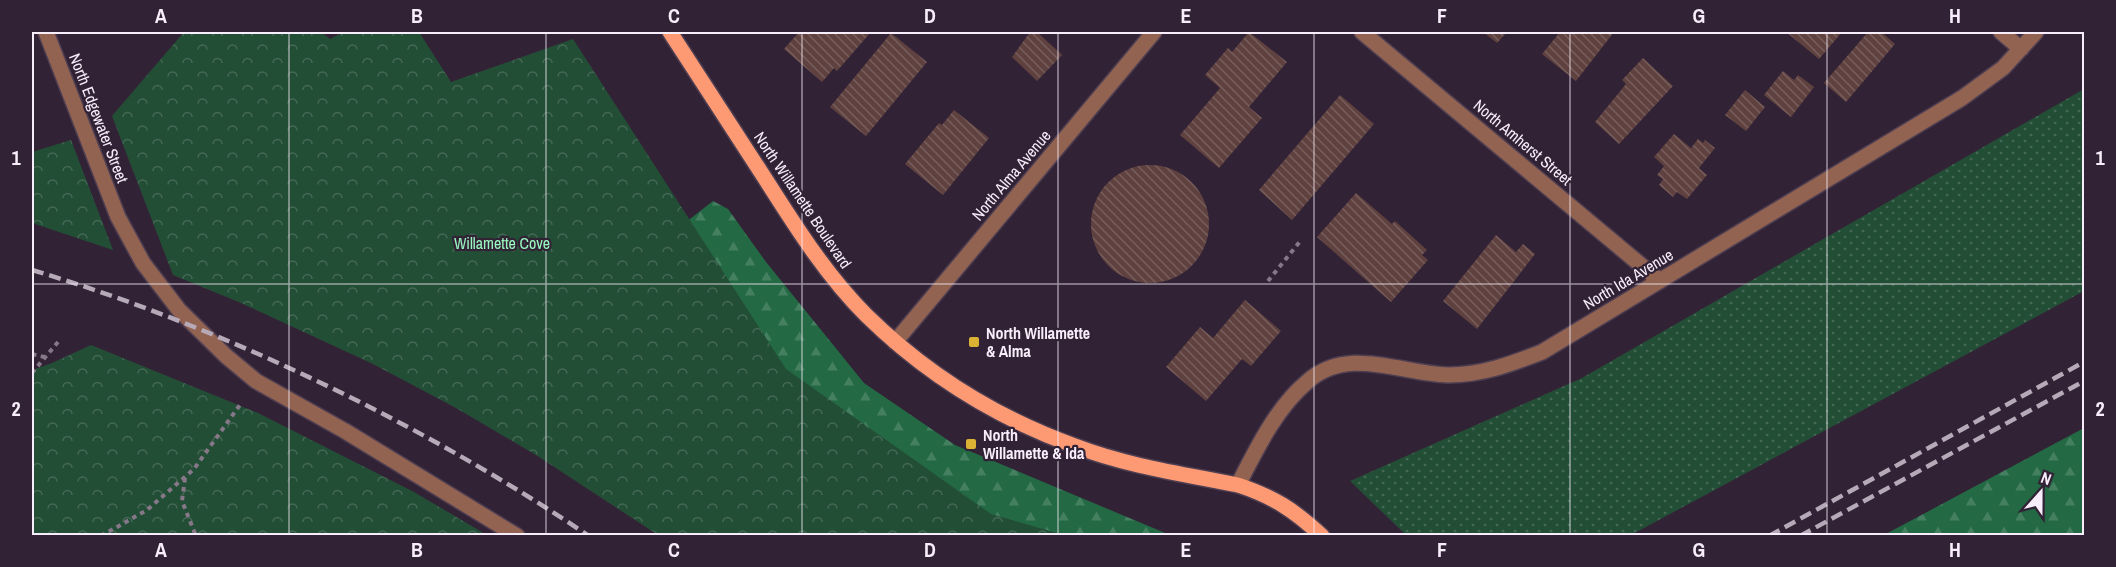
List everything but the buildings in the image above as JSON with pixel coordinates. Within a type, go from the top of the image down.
[{"type":"main road","name":"North Willamette Boulevard","points":[[670,32],[804,240],[846,293],[895,342],[940,377],[986,405],[1048,436],[1127,463],[1238,485],[1271,497],[1293,510],[1322,536]]},
{"type":"street","name":"North Edgewater Street","points":[[46,32],[118,217],[143,263],[180,310],[256,381],[355,437],[517,536]]},
{"type":"street","name":"North Alma Avenue","points":[[895,342],[1154,32]]},
{"type":"street","name":"North Amherst Street","points":[[1362,32],[1660,281]]},
{"type":"street","points":[[2001,32],[2021,49]]},
{"type":"street","name":"North Ida Avenue","points":[[1238,485],[1263,438],[1291,399],[1307,381],[1322,372],[1339,365],[1356,362],[1448,375],[1476,373],[1508,366],[1542,352],[1987,82],[2036,32]]},
{"type":"path","points":[[1268,281],[1302,239]]},
{"type":"path","points":[[32,373],[58,342]]},
{"type":"path","points":[[32,354],[44,357]]},
{"type":"path","points":[[101,536],[147,510],[194,469],[256,381]]},
{"type":"path","points":[[185,477],[182,501],[196,536]]},
{"type":"green space","name":"Willamette Cove","points":[[184,32],[321,32],[330,39],[343,32],[419,32],[451,82],[573,39],[786,369],[991,514],[1064,535],[658,535],[536,455],[456,408],[373,364],[241,303],[173,275],[112,116]]},
{"type":"green space","points":[[2084,89],[2084,291],[1631,535],[1406,535],[1350,481],[1582,378]]},
{"type":"green space","points":[[71,140],[113,250],[32,223],[32,152]]},
{"type":"green space","points":[[713,201],[728,209],[766,262],[864,383],[955,445],[1170,535],[884,536],[681,226]]},
{"type":"green space","points":[[91,345],[258,413],[414,492],[487,535],[32,535],[32,370]]},
{"type":"green space","points":[[2084,428],[2084,535],[1884,535]]},
{"type":"railway","points":[[32,270],[104,293],[176,320],[320,382],[459,455],[589,536]]},
{"type":"railway","points":[[1769,536],[2084,362]]},
{"type":"railway","points":[[1800,536],[2084,381]]},
{"type":"place","name":"North Willamette & Alma","points":[[974,342]]},
{"type":"place","name":"North Willamette & Ida","points":[[971,444]]}]
